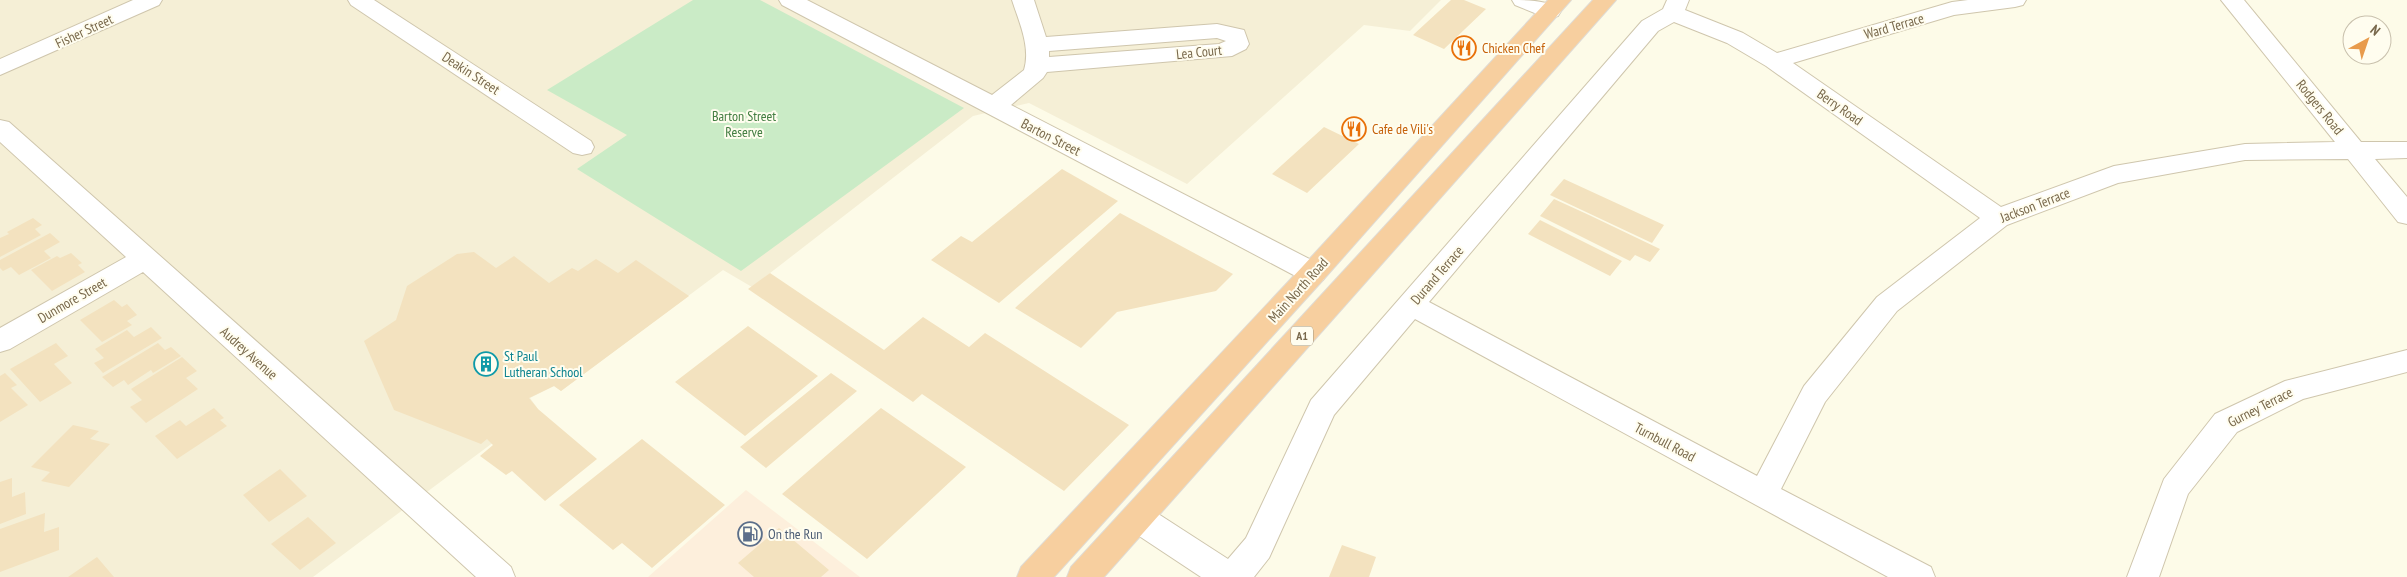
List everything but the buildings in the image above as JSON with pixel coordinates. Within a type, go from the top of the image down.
[{"type":"highway","name":"A1","points":[[1083,577],[1605,0]]},
{"type":"highway","name":"Main North Road","points":[[1033,577],[1108,498],[1555,5]]},
{"type":"highway","points":[[1108,498],[1138,518]]},
{"type":"street","name":"Fisher Street","points":[[5,69],[151,0]]},
{"type":"street","name":"Deakin Street","points":[[359,0],[582,147]]},
{"type":"street","name":"Barton Street","points":[[790,0],[1313,273]]},
{"type":"street","points":[[994,107],[1035,73],[1037,55],[1022,0]]},
{"type":"street","points":[[1523,0],[1555,5]]},
{"type":"street","name":"Ward Terrace","points":[[1774,61],[1952,9],[2015,0]]},
{"type":"street","name":"Rodgers Road","points":[[2232,0],[2407,215]]},
{"type":"street","name":"Berry Road","points":[[1675,6],[1774,61],[1998,218]]},
{"type":"street","name":"Durand Terrace","points":[[1234,577],[1258,548],[1322,408],[1650,26],[1675,6]]},
{"type":"street","name":"Lea Court","points":[[1217,31],[1236,34],[1238,44],[1224,51],[1037,55],[1217,31]]},
{"type":"street","name":"Audrey Avenue","points":[[0,128],[499,577]]},
{"type":"street","name":"Jackson Terrace","points":[[1763,496],[1814,394],[1887,304],[1998,218],[2114,175],[2245,152],[2407,150]]},
{"type":"street","name":"Dunmore Street","points":[[0,341],[144,259]]},
{"type":"street","name":"Turnbull Road","points":[[1412,305],[1763,496],[1919,577]]},
{"type":"street","name":"Gurney Terrace","points":[[2143,577],[2175,488],[2226,423],[2295,389],[2407,361]]},
{"type":"street","points":[[1138,518],[1228,577]]},
{"type":"shaded area","points":[[0,0],[1441,0],[1410,31],[1364,25],[1187,184],[1029,103],[973,116],[752,287],[723,270],[561,391],[554,386],[530,398],[538,409],[313,577],[0,577]]},
{"type":"shaded area","name":"On the Run","points":[[746,490],[860,577],[648,577]]},
{"type":"green space","name":"Barton Street Reserve","points":[[693,0],[760,0],[964,108],[741,271],[577,169],[627,135],[547,90]]},
{"type":"place","name":"Chicken Chef","points":[[1464,48]]},
{"type":"place","name":"Cafe de Vili's","points":[[1354,129]]},
{"type":"place","name":"St Paul Lutheran School","points":[[486,364]]},
{"type":"place","name":"On the Run","points":[[750,534]]}]
